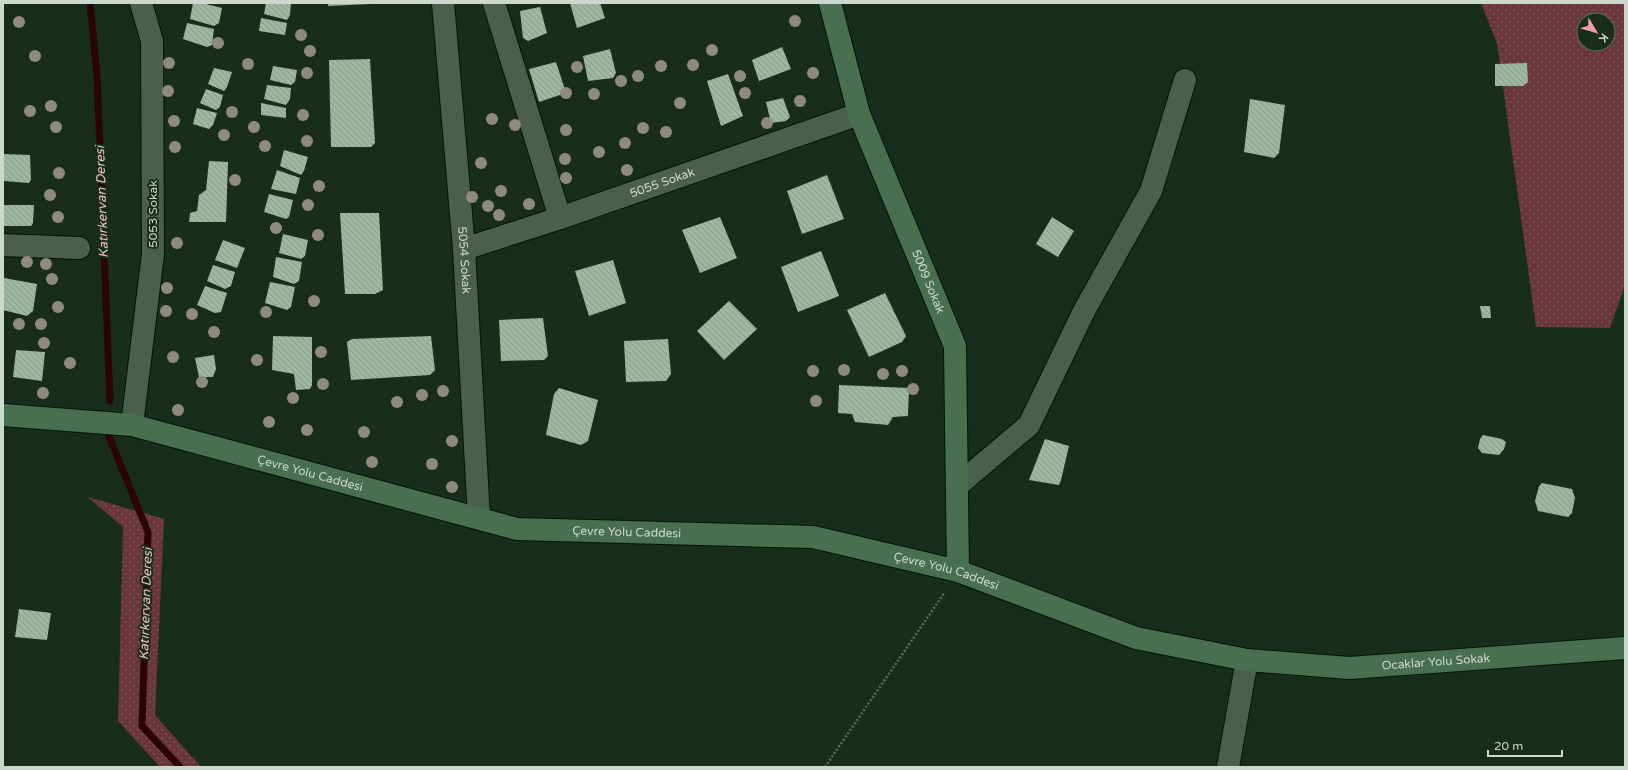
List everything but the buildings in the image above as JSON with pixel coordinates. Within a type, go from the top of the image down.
[{"type":"main road","name":"5009 Sokak","points":[[830,3],[859,114],[956,346],[958,571]]},
{"type":"main road","name":"Çevre Yolu Caddesi","points":[[3,415],[132,425],[517,529],[813,537],[958,571],[1136,638],[1247,660]]},
{"type":"main road","name":"Ocaklar Yolu Sokak","points":[[1247,660],[1349,668],[1625,648]]},
{"type":"street","name":"5053 Sokak","points":[[132,425],[154,254],[152,41],[141,3]]},
{"type":"street","name":"5054 Sokak","points":[[443,3],[464,249],[479,518]]},
{"type":"street","points":[[494,3],[560,218]]},
{"type":"street","points":[[957,486],[1029,425],[1084,311],[1151,191],[1185,80]]},
{"type":"street","name":"5055 Sokak","points":[[464,249],[560,218],[859,114]]},
{"type":"street","points":[[3,245],[79,248]]},
{"type":"street","points":[[1228,767],[1247,660]]},
{"type":"path","points":[[825,767],[903,655],[958,571]]},
{"type":"shaded area","points":[[1481,3],[1625,3],[1625,285],[1610,328],[1536,327],[1497,43]]},
{"type":"shaded area","points":[[88,497],[164,519],[155,715],[201,767],[160,767],[118,721],[123,527]]},
{"type":"waterway","name":"Katırkervan Deresi","points":[[90,3],[97,75],[110,401]]},
{"type":"waterway","name":"Katırkervan Deresi","points":[[108,434],[148,532],[142,726],[180,767]]}]
